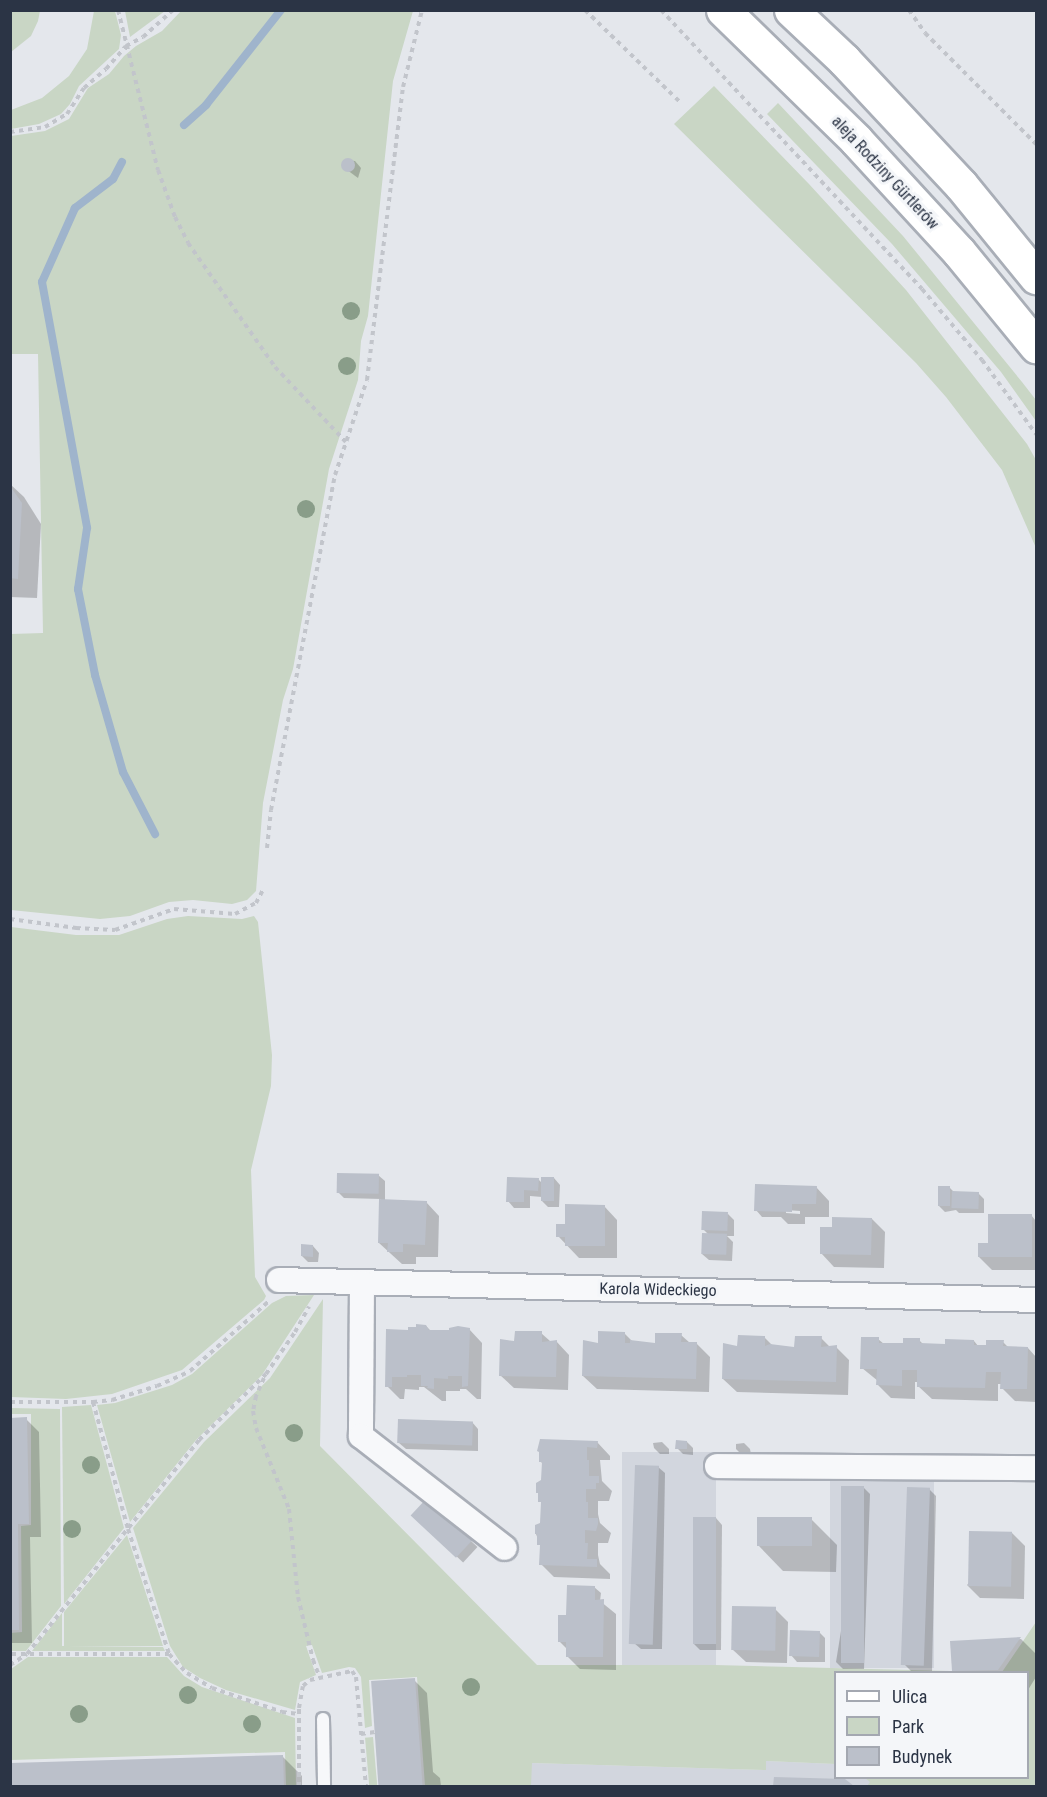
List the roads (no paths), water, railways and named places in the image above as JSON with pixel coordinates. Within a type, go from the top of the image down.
[{"type":"main road","name":"aleja Rodziny Gürtlerów","points":[[723,10],[856,140],[959,252],[1036,346]]},
{"type":"main road","points":[[791,10],[844,60],[961,185],[1036,277]]},
{"type":"main road","points":[[961,185],[1036,243]]},
{"type":"street","name":"Karola Wideckiego","points":[[276,1289],[362,1283],[1036,1300]]},
{"type":"street","points":[[362,1283],[361,1436],[505,1548]]},
{"type":"street","points":[[717,1466],[1036,1467]]},
{"type":"lane","points":[[323,1719],[324,1786]]},
{"type":"waterway","points":[[184,125],[206,105],[281,10]]},
{"type":"waterway","points":[[122,162],[113,179],[75,208],[42,282],[87,528],[78,589],[95,675],[123,772],[155,834]]}]
